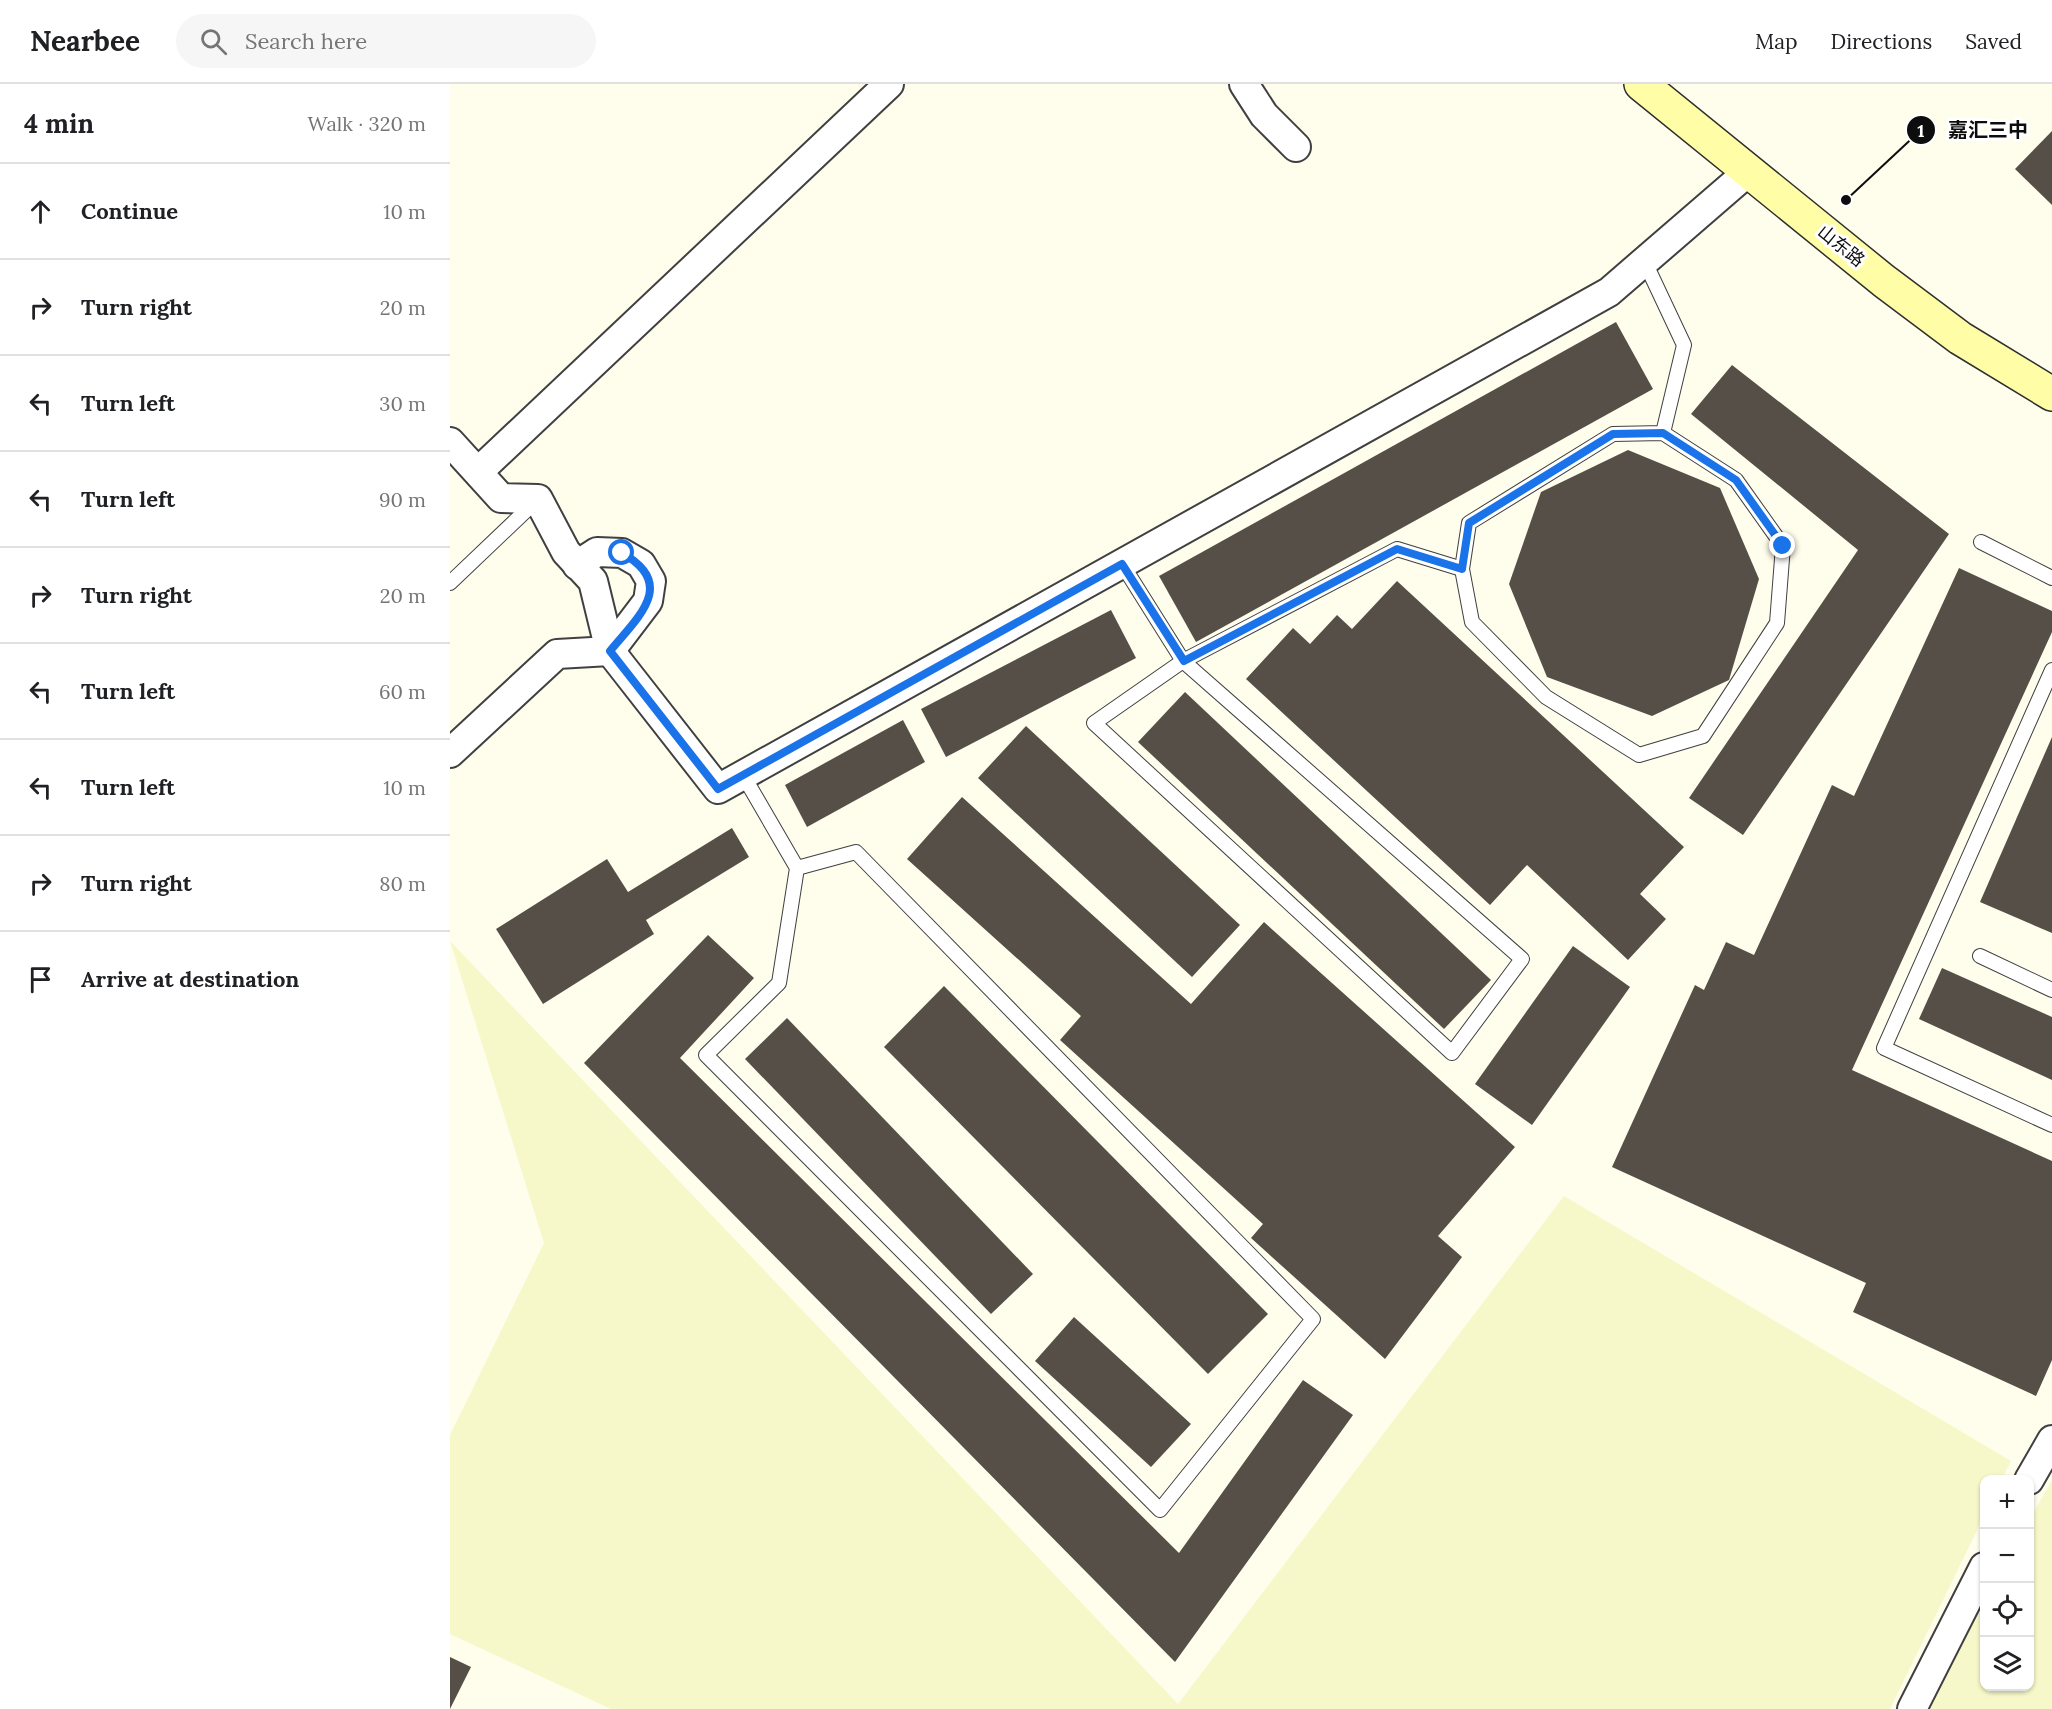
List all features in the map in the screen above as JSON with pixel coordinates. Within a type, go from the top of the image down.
[{"type":"main road","name":"山东路","points":[[1641,84],[1884,281],[1941,324],[2052,394]]},
{"type":"street","points":[[1244,84],[1264,115],[1296,147]]},
{"type":"street","points":[[478,472],[876,88]]},
{"type":"street","points":[[450,442],[501,498],[538,499],[566,552],[592,581],[610,651],[718,789],[1609,292],[1749,171]]},
{"type":"street","points":[[450,753],[556,654],[610,651],[648,602],[651,581],[641,564],[622,553],[597,552],[577,565]]},
{"type":"street","points":[[2031,1475],[2052,1440]]},
{"type":"street","points":[[1912,1709],[1980,1575]]},
{"type":"lane","points":[[1644,260],[1684,345],[1663,433]]},
{"type":"lane","points":[[1663,433],[1736,480],[1783,546],[1778,622],[1703,736],[1639,755],[1546,698],[1473,622],[1462,569],[1469,523],[1613,434],[1663,433]]},
{"type":"lane","points":[[450,583],[538,499]]},
{"type":"lane","points":[[1981,542],[2052,578]]},
{"type":"lane","points":[[1122,564],[1184,661],[1522,959],[1452,1053],[1094,723],[1184,661],[1397,549],[1462,569]]},
{"type":"lane","points":[[2052,670],[1884,1048],[2052,1125]]},
{"type":"lane","points":[[743,775],[797,868],[779,983],[706,1055],[1160,1510],[1313,1319],[856,852],[797,868]]},
{"type":"lane","points":[[1980,956],[2052,990]]},
{"type":"green space","points":[[450,941],[1178,1704],[1564,1196],[2011,1461],[2004,1475],[1980,1475],[1980,1524],[1890,1709],[611,1709],[450,1634],[450,1435],[544,1243]]},
{"type":"green space","points":[[2052,1480],[2052,1709],[1928,1709],[1980,1611],[1980,1691],[2034,1691],[2034,1512]]},
{"type":"building","points":[[2052,131],[2052,205],[2015,169]]},
{"type":"building","points":[[1616,322],[1653,389],[1196,642],[1159,576]]},
{"type":"building","points":[[1732,365],[1949,534],[1743,835],[1689,798],[1858,550],[1691,414]]},
{"type":"building","points":[[1628,450],[1720,488],[1759,579],[1729,680],[1652,716],[1547,677],[1509,584],[1541,492]]},
{"type":"building","points":[[1959,568],[2052,611],[2052,632],[1852,1070],[2052,1161],[2052,1360],[2036,1396],[1853,1312],[1866,1283],[1612,1167],[1695,985],[1704,990],[1726,942],[1754,955],[1832,785],[1854,796]]},
{"type":"building","points":[[1397,581],[1684,847],[1640,894],[1666,919],[1628,960],[1527,865],[1490,905],[1246,679],[1293,628],[1310,644],[1337,615],[1352,629]]},
{"type":"building","points":[[1111,610],[1136,658],[946,757],[921,709]]},
{"type":"building","points":[[1185,692],[1491,980],[1444,1029],[1138,742]]},
{"type":"building","points":[[903,720],[925,762],[807,827],[785,785]]},
{"type":"building","points":[[1026,726],[1240,925],[1192,977],[978,778]]},
{"type":"building","points":[[2052,737],[2052,933],[1980,902]]},
{"type":"building","points":[[962,797],[1191,1004],[1264,922],[1515,1147],[1438,1236],[1462,1257],[1385,1359],[1251,1238],[1263,1224],[1060,1040],[1081,1016],[907,859]]},
{"type":"building","points":[[732,828],[749,857],[646,920],[654,934],[543,1004],[496,929],[607,859],[628,892]]},
{"type":"building","points":[[708,935],[754,978],[680,1058],[1179,1553],[1303,1380],[1353,1415],[1175,1662],[584,1063]]},
{"type":"building","points":[[1573,946],[1630,987],[1532,1125],[1475,1084]]},
{"type":"building","points":[[1942,968],[2052,1017],[2052,1080],[1919,1019]]},
{"type":"building","points":[[944,986],[1268,1314],[1208,1374],[884,1047]]},
{"type":"building","points":[[787,1018],[1033,1274],[991,1314],[745,1059]]},
{"type":"building","points":[[1074,1317],[1191,1424],[1151,1467],[1035,1361]]},
{"type":"building","points":[[450,1657],[471,1667],[450,1709]]},
{"type":"place","name":"嘉汇三中","points":[[1846,200]]},
{"type":"route","points":[[622,553],[641,564],[651,581],[648,602],[610,651],[718,789],[1122,564],[1184,661],[1397,549],[1462,569],[1469,523],[1613,434],[1663,433],[1736,480],[1783,546]]}]
